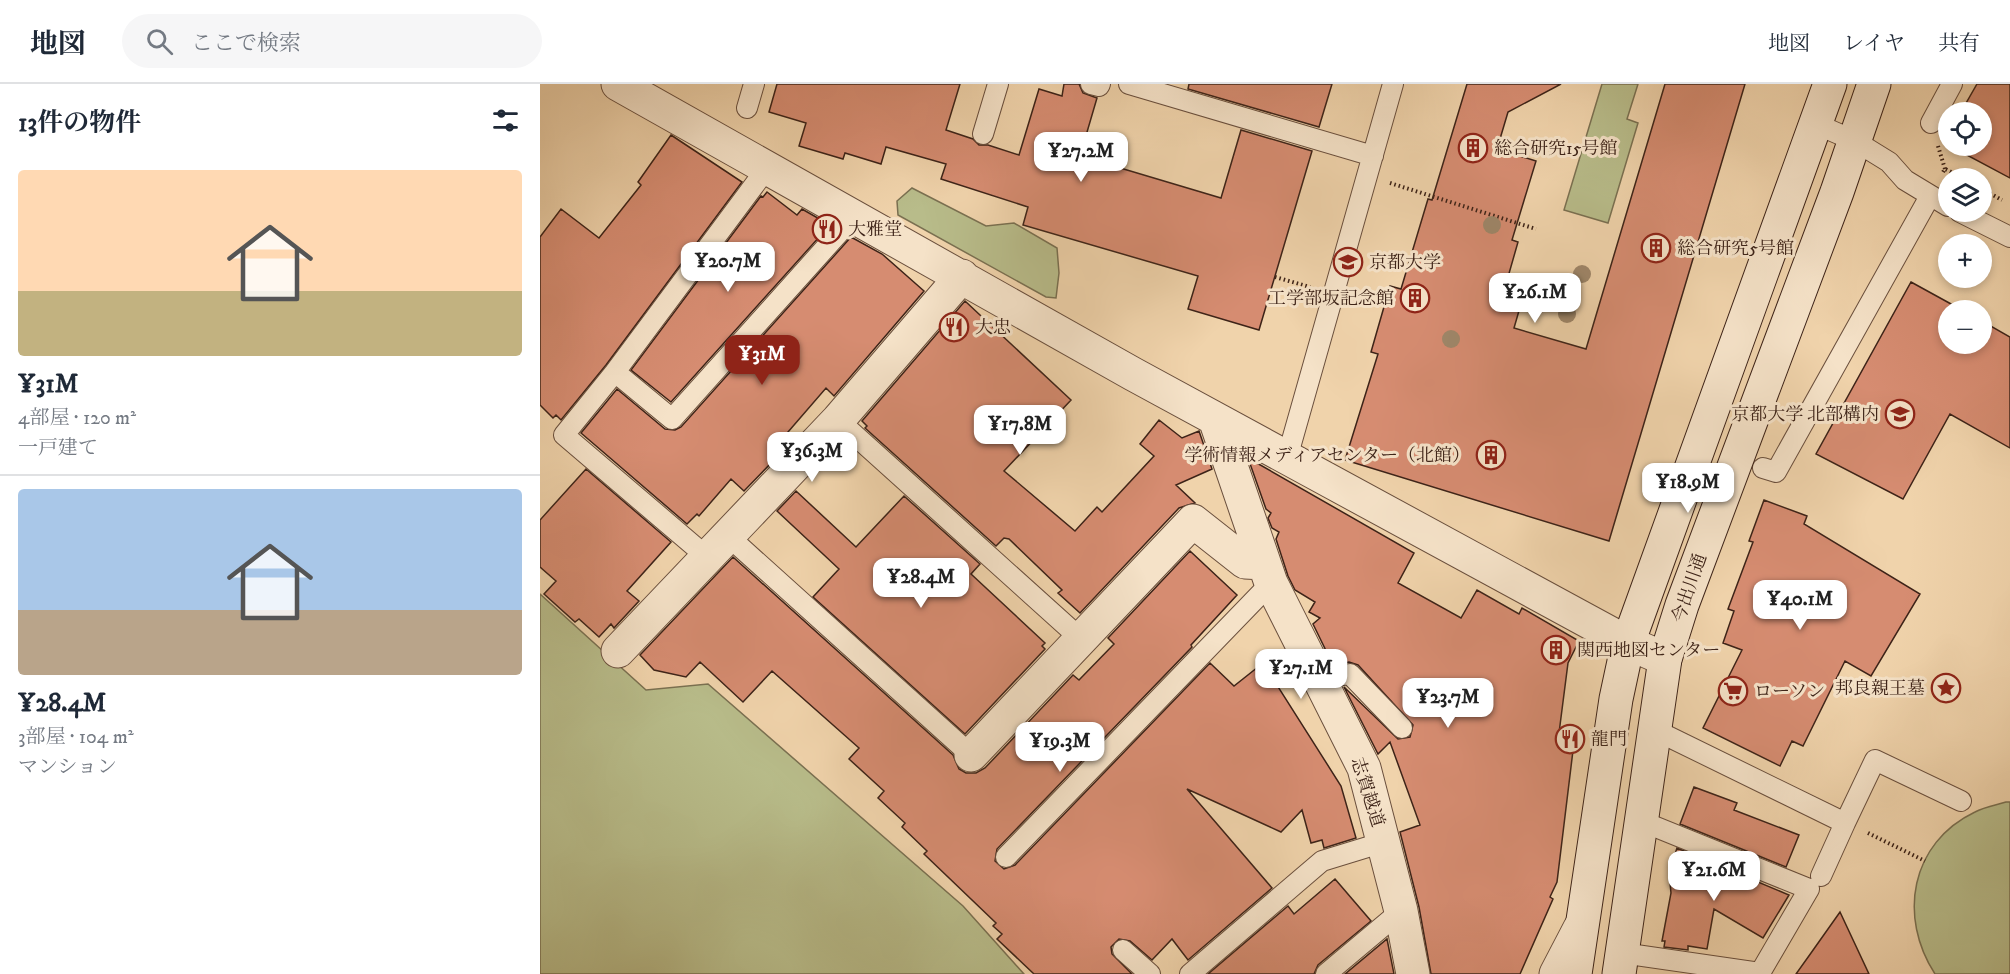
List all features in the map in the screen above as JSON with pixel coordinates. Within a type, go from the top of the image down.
[{"type":"street","points":[[618,84],[1215,419],[1628,643],[1665,659]]},
{"type":"street","points":[[1575,974],[1616,699],[1628,643],[1830,84]]},
{"type":"street","name":"今出川通","points":[[1620,964],[1665,659],[1682,605],[1855,141],[1874,84]]},
{"type":"street","points":[[618,651],[838,420],[962,276]]},
{"type":"street","name":"志賀越道","points":[[1215,419],[1268,573],[1365,768],[1401,910],[1413,974]]},
{"type":"street","points":[[971,755],[1193,521],[1245,562],[1268,573]]},
{"type":"street","points":[[1556,974],[1582,923]]},
{"type":"lane","points":[[747,108],[754,84]]},
{"type":"lane","points":[[983,134],[998,84]]},
{"type":"lane","points":[[1091,84],[1099,87],[1100,84]]},
{"type":"lane","points":[[1129,84],[1373,156]]},
{"type":"lane","points":[[1287,458],[1393,84]]},
{"type":"lane","points":[[1931,123],[1952,84]]},
{"type":"lane","points":[[1816,124],[1855,141],[1889,162],[1905,180],[1938,200]]},
{"type":"lane","points":[[767,168],[615,372],[564,435],[717,546],[971,755]]},
{"type":"lane","points":[[1764,468],[1776,472],[1930,196]]},
{"type":"lane","points":[[615,372],[672,419],[854,216]]},
{"type":"lane","points":[[1980,222],[2010,237]]},
{"type":"lane","points":[[838,420],[1081,639]]},
{"type":"lane","points":[[1006,857],[1268,573]]},
{"type":"lane","points":[[1319,678],[1350,674],[1402,728]]},
{"type":"lane","points":[[1655,730],[1845,823]]},
{"type":"lane","points":[[1821,876],[1875,760],[1961,801]]},
{"type":"lane","points":[[1620,964],[1760,973],[1809,889],[1641,821]]},
{"type":"lane","points":[[1190,974],[1322,861],[1384,842]]},
{"type":"lane","points":[[1326,974],[1401,910]]},
{"type":"lane","points":[[1123,950],[1150,974]]},
{"type":"path","points":[[1367,176],[1536,229]]},
{"type":"path","points":[[1992,195],[2010,205]]},
{"type":"path","points":[[1275,277],[1334,294]]},
{"type":"path","points":[[1845,823],[1925,861]]},
{"type":"green space","points":[[1602,84],[1638,84],[1627,119],[1638,123],[1608,223],[1564,210]]},
{"type":"green space","points":[[912,188],[986,226],[1014,223],[1057,248],[1059,273],[1056,298],[1046,297],[898,215],[897,201]]},
{"type":"green space","points":[[540,594],[646,690],[708,684],[963,906],[1024,974],[540,974]]},
{"type":"green space","points":[[2010,802],[2010,974],[1935,974],[1923,952],[1916,929],[1914,906],[1917,883],[1924,862],[1936,842],[1953,826],[1979,810]]},
{"type":"building","points":[[777,84],[960,84],[946,130],[973,139],[979,145],[988,145],[1019,155],[1039,89],[1062,96],[1064,84],[1079,84],[1083,93],[1097,98],[1080,156],[1221,198],[1241,130],[1312,151],[1259,330],[1188,309],[1198,276],[1023,225],[1028,207],[941,179],[946,164],[886,147],[881,164],[845,153],[843,159],[799,146],[806,123],[769,112]]},
{"type":"building","points":[[1189,84],[1332,84],[1319,127],[1188,89]]},
{"type":"building","points":[[1467,84],[1561,84],[1508,112],[1497,149],[1536,161],[1512,240],[1518,242],[1506,284],[1525,290],[1514,328],[1586,349],[1665,84],[1745,84],[1609,541],[1345,460],[1378,354],[1371,352],[1390,286],[1401,289],[1428,199],[1432,200]]},
{"type":"building","points":[[1977,84],[2010,84],[2010,178],[1969,156],[1992,156],[1992,102],[1967,102]]},
{"type":"building","points":[[671,135],[742,182],[606,365],[561,420],[556,415],[553,418],[540,405],[540,237],[561,209],[599,238],[641,185],[638,182]]},
{"type":"building","points":[[767,192],[797,215],[802,209],[830,225],[671,402],[631,370],[761,196],[763,197]]},
{"type":"building","points":[[851,237],[882,254],[924,291],[834,396],[826,388],[769,454],[775,459],[744,491],[731,479],[699,516],[697,514],[687,524],[581,433],[617,389],[665,429],[675,430],[681,427]]},
{"type":"building","points":[[1911,282],[1944,300],[1938,300],[1938,354],[1992,354],[1992,327],[2010,337],[2010,448],[1950,414],[1903,499],[1816,454]]},
{"type":"building","points":[[965,301],[1071,400],[1004,471],[1075,531],[1097,507],[1102,512],[1154,456],[1140,444],[1159,420],[1182,438],[1199,431],[1212,469],[1176,485],[1195,503],[1179,508],[1080,613],[1058,593],[1062,590],[1009,539],[1004,538],[996,546],[865,428],[867,426],[862,421]]},
{"type":"building","points":[[1248,458],[1414,553],[1398,583],[1461,618],[1477,590],[1519,614],[1522,608],[1579,641],[1568,663],[1559,733],[1575,734],[1557,882],[1550,897],[1553,899],[1520,974],[1431,974],[1419,907],[1400,832],[1420,825],[1390,742],[1378,754],[1344,687],[1398,739],[1410,737],[1413,725],[1358,665],[1349,662],[1333,665],[1313,624],[1320,618],[1309,612],[1315,602],[1295,590],[1288,576],[1276,539],[1279,532],[1272,528],[1268,518],[1271,513],[1266,509]]},
{"type":"building","points":[[586,469],[671,542],[627,591],[639,601],[614,628],[611,624],[599,637],[579,619],[575,622],[544,594],[556,581],[540,567],[540,520]]},
{"type":"building","points":[[796,491],[856,547],[904,496],[980,564],[971,574],[1045,643],[1042,646],[1045,649],[965,734],[813,597],[839,569],[777,511]]},
{"type":"building","points":[[1764,500],[1807,516],[1804,524],[1920,594],[1871,676],[1845,661],[1803,746],[1792,741],[1780,766],[1703,728],[1742,650],[1723,643],[1734,611],[1728,609],[1753,542],[1749,541]]},
{"type":"building","points":[[1190,551],[1237,595],[1191,645],[1192,647],[997,849],[995,861],[1004,869],[1015,865],[1210,663],[1234,686],[1263,663],[1341,786],[1356,838],[1324,848],[1322,840],[1311,843],[1302,810],[1281,832],[1187,789],[1272,888],[1188,960],[1172,939],[1152,960],[1130,941],[1119,939],[1111,947],[1112,954],[1132,974],[1034,974],[997,939],[1002,934],[993,926],[996,923],[924,854],[927,851],[902,827],[905,823],[878,798],[884,791],[849,759],[859,748],[772,671],[743,702],[700,662],[686,677],[654,670],[640,655],[733,557],[953,755],[959,769],[966,773],[976,773],[985,768],[1073,675],[1079,680],[1114,644],[1108,638]]},
{"type":"building","points":[[1694,787],[1737,803],[1734,810],[1799,835],[1786,867],[1680,824]]},
{"type":"building","points":[[1677,848],[1789,895],[1763,938],[1714,909],[1707,949],[1688,946],[1688,950],[1664,947],[1665,941],[1662,941],[1671,893],[1669,872]]},
{"type":"building","points":[[1335,879],[1371,921],[1318,965],[1314,974],[1208,974],[1288,906],[1294,914]]},
{"type":"building","points":[[1840,912],[1869,974],[1796,974],[1811,953]]},
{"type":"building","points":[[1387,939],[1394,974],[1345,974]]},
{"type":"place","name":"総合研究15号館","points":[[1473,148]]},
{"type":"place","name":"大雅堂","points":[[827,229]]},
{"type":"place","name":"総合研究5号館","points":[[1656,248]]},
{"type":"place","name":"京都大学","points":[[1348,262]]},
{"type":"place","name":"工学部坂記念館","points":[[1415,298]]},
{"type":"place","name":"大忠","points":[[954,327]]},
{"type":"place","name":"京都大学 北部構内","points":[[1900,414]]},
{"type":"place","name":"学術情報メディアセンター（北館）","points":[[1491,455]]},
{"type":"place","name":"関西地図センター","points":[[1556,650]]},
{"type":"place","name":"邦良親王墓","points":[[1946,688]]},
{"type":"place","name":"ローソン","points":[[1733,691]]},
{"type":"place","name":"龍門","points":[[1570,739]]}]
